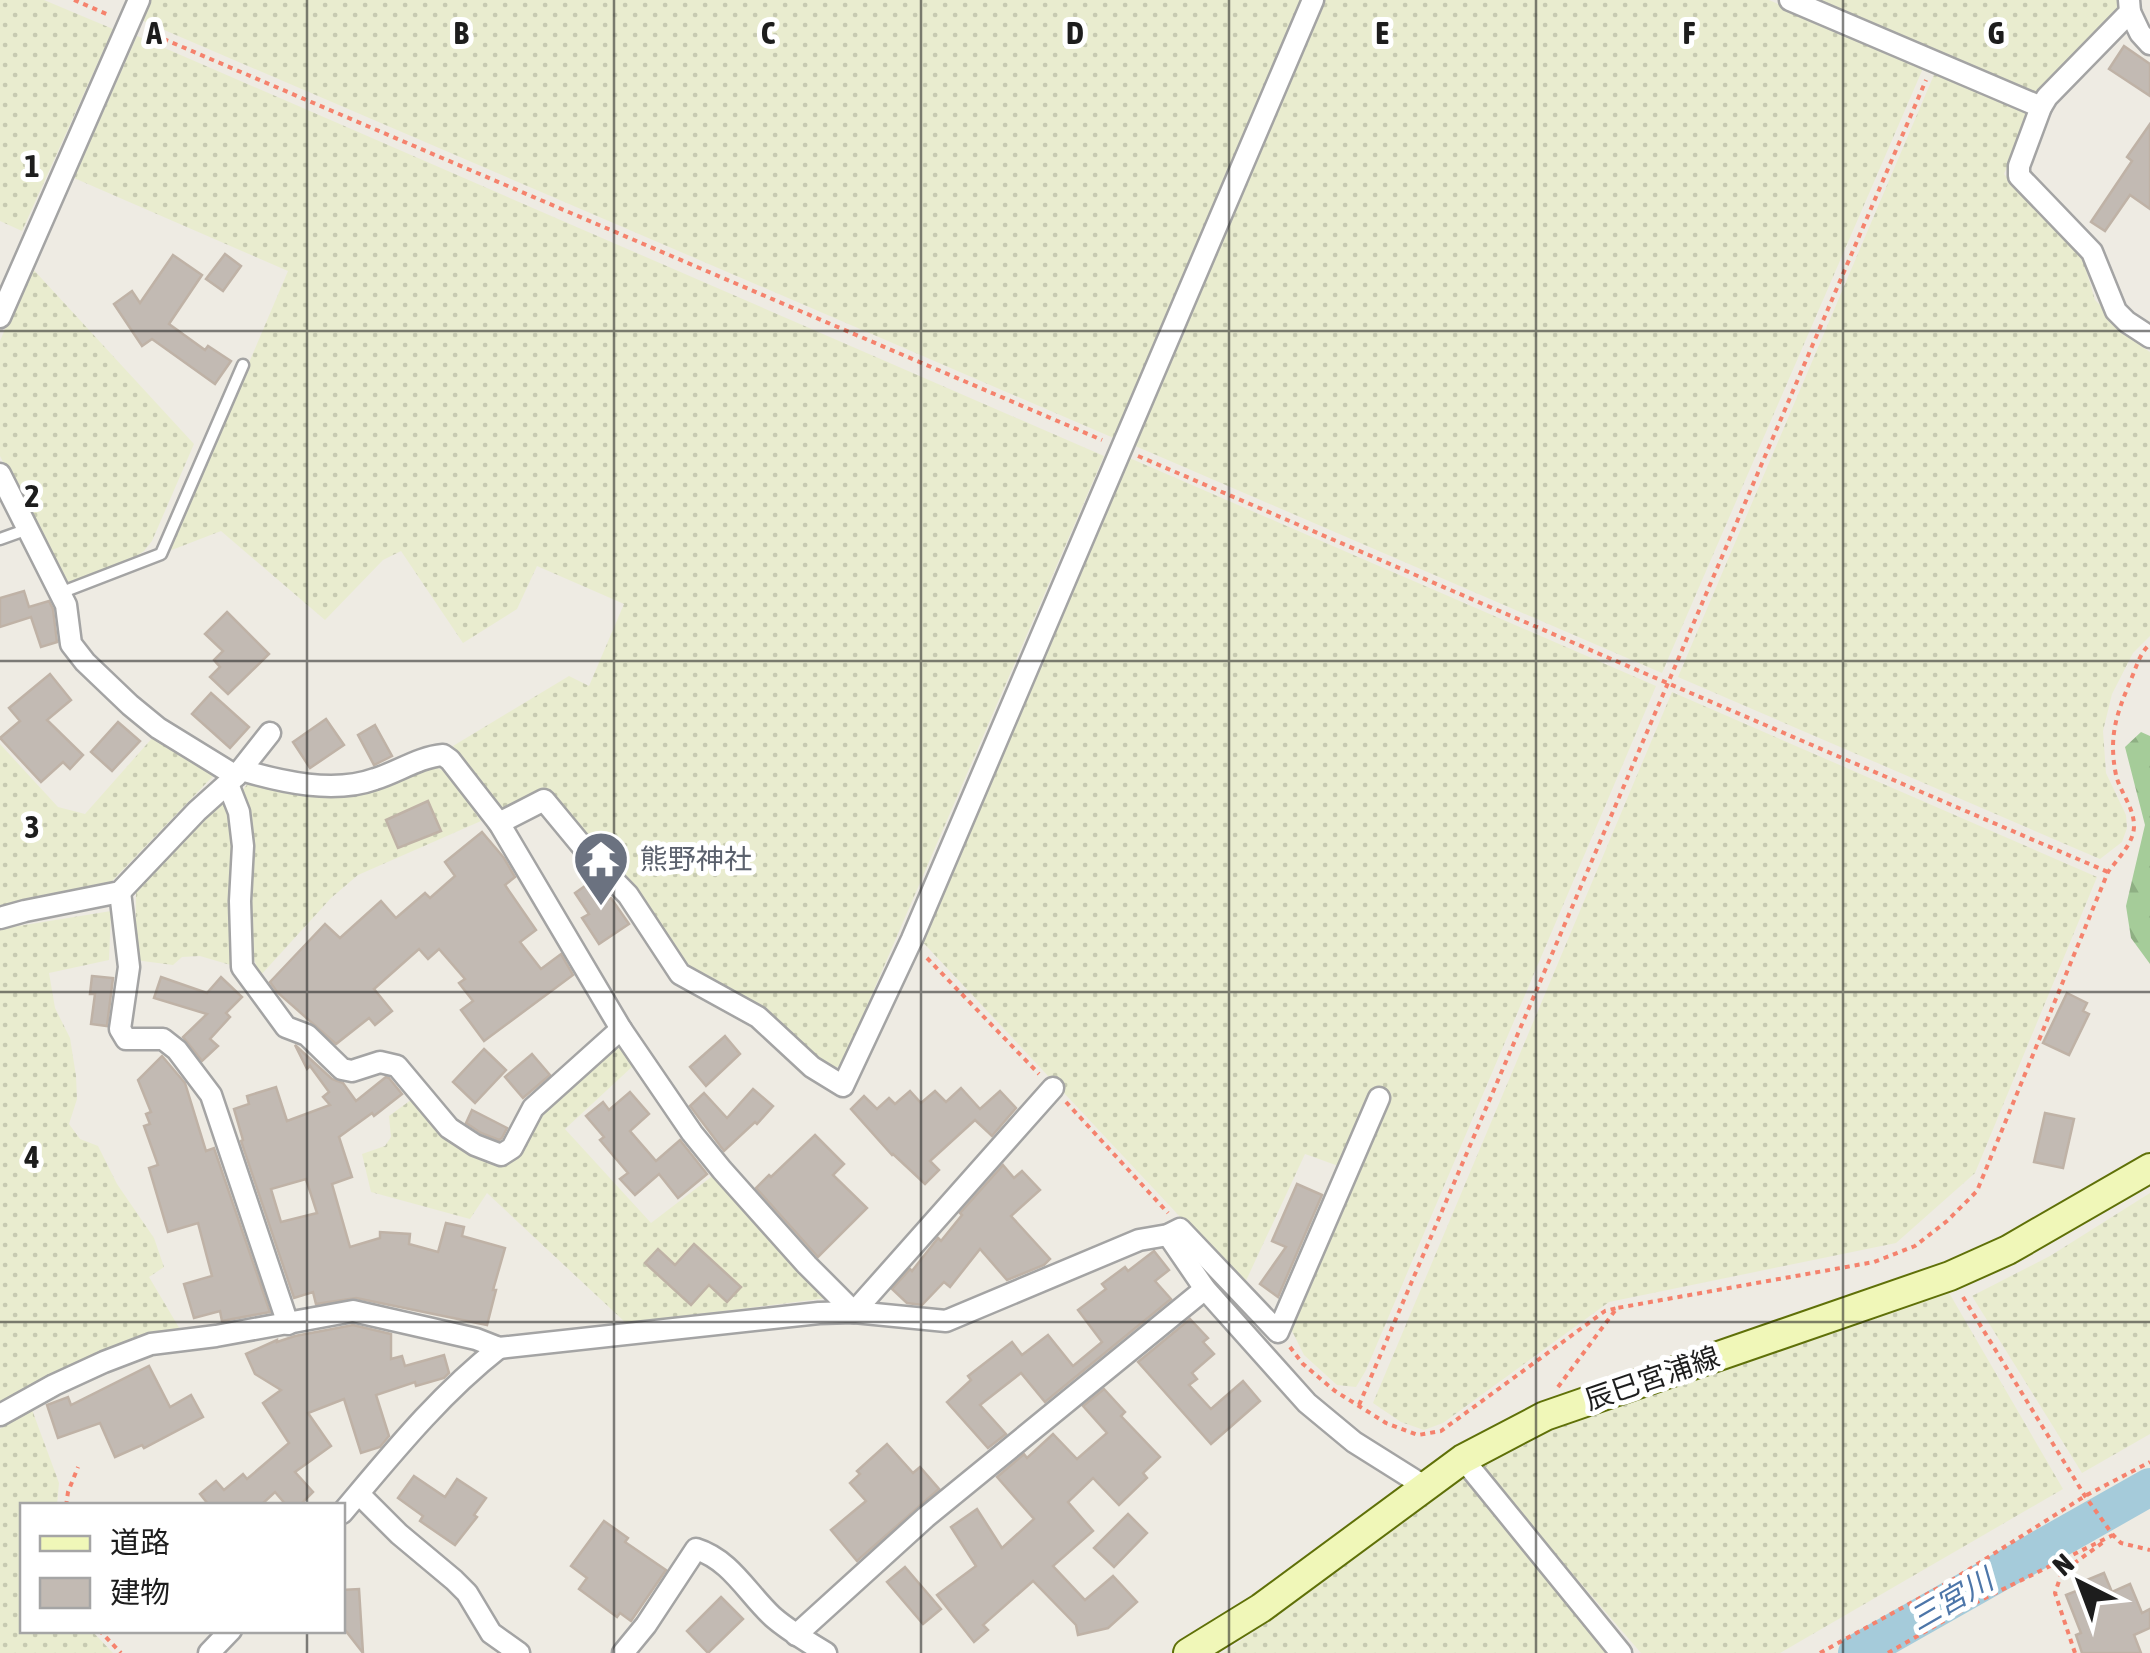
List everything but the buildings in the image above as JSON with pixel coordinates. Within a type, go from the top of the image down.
[{"type":"main road","name":"辰巳宮浦線","points":[[1188,1653],[1261,1608],[1463,1460],[1550,1414],[1950,1276],[2008,1250],[2150,1168]]},
{"type":"street","points":[[0,317],[139,0]]},
{"type":"street","points":[[499,823],[544,800],[628,895],[680,974],[758,1018],[812,1067],[844,1086],[912,939],[1314,0]]},
{"type":"street","points":[[1790,0],[2041,106]]},
{"type":"street","points":[[2150,44],[2140,34],[2129,6],[2047,96],[2019,166],[2019,176],[2092,252],[2116,311],[2150,338]]},
{"type":"street","points":[[0,474],[66,606],[71,644],[85,662],[158,728],[235,777],[349,786],[374,780],[430,756],[443,755],[450,760],[499,823],[621,1029],[692,1133],[807,1265],[854,1312]]},
{"type":"street","points":[[0,918],[120,892],[235,777],[270,733]]},
{"type":"street","points":[[235,777],[243,846],[242,966],[286,1026],[306,1035],[342,1069],[380,1062],[397,1066],[449,1128],[475,1145],[501,1155],[512,1148],[533,1108],[621,1029]]},
{"type":"street","points":[[120,892],[129,968],[120,1030],[126,1039],[163,1039],[177,1050],[211,1095],[288,1324]]},
{"type":"street","points":[[854,1312],[1054,1088]]},
{"type":"street","points":[[0,1415],[54,1385],[152,1344],[352,1311],[499,1348],[854,1312],[946,1321],[1140,1240],[1180,1229],[1278,1332],[1379,1098]]},
{"type":"street","points":[[1168,1235],[1205,1289],[1307,1403],[1354,1442],[1424,1486]]},
{"type":"street","points":[[796,1634],[926,1517],[1205,1289]]},
{"type":"street","points":[[345,1510],[376,1470],[458,1383],[499,1348]]},
{"type":"street","points":[[1463,1460],[1621,1653]]},
{"type":"street","points":[[359,1494],[454,1580],[467,1593],[490,1632],[518,1653]]},
{"type":"street","points":[[623,1653],[696,1549],[715,1555],[773,1616],[826,1653]]},
{"type":"street","points":[[209,1653],[228,1633]]},
{"type":"lane","points":[[60,593],[161,554],[243,365]]},
{"type":"lane","points":[[0,540],[29,529]]},
{"type":"path","points":[[74,0],[2108,872]]},
{"type":"path","points":[[1359,1405],[1934,62]]},
{"type":"path","points":[[1278,1332],[1304,1364],[1335,1391],[1386,1423],[1418,1435],[1442,1431],[1605,1312],[1874,1262],[1915,1246],[1947,1222],[1977,1191],[2108,872],[2132,838],[2132,812],[2116,776],[2112,737],[2119,706],[2142,651],[2150,644]]},
{"type":"path","points":[[1950,1276],[2107,1528],[2120,1543],[2150,1550]]},
{"type":"path","points":[[1550,1414],[1558,1386],[1617,1308]]},
{"type":"path","points":[[1820,1653],[1949,1582],[2085,1496],[2150,1462]]},
{"type":"path","points":[[66,1503],[78,1467]]},
{"type":"path","points":[[1888,1653],[1973,1604],[2113,1535]]},
{"type":"path","points":[[2075,1653],[2055,1593],[2062,1572],[2113,1535]]},
{"type":"path","points":[[102,1633],[122,1653]]},
{"type":"green space","points":[[0,0],[44,0],[113,29],[22,231],[0,221]]},
{"type":"green space","points":[[149,0],[1305,0],[1116,439],[141,20]]},
{"type":"green space","points":[[1323,0],[1769,0],[1924,66],[1662,673],[1133,445]]},
{"type":"green space","points":[[1813,0],[2120,0],[2116,11],[2038,92],[2031,94]]},
{"type":"green space","points":[[137,36],[1104,456],[841,1066],[827,1069],[763,1010],[741,995],[685,970],[609,863],[546,788],[502,815],[453,746],[569,676],[589,686],[624,604],[537,566],[517,609],[463,643],[401,551],[383,560],[325,620],[221,531],[169,551],[288,271],[74,178]]},
{"type":"green space","points":[[1936,70],[2032,113],[2004,174],[2082,256],[2095,300],[2150,352],[2150,636],[2133,653],[2112,694],[2103,731],[2106,773],[2126,815],[2127,828],[2122,842],[2100,859],[1678,677]]},
{"type":"green space","points":[[31,267],[194,444],[152,541],[144,551],[64,585],[0,456],[0,341]]},
{"type":"green space","points":[[1125,456],[1656,686],[1356,1387],[1337,1385],[1304,1355],[1289,1325],[1391,1093],[1378,1088],[1344,1168],[1305,1154],[1244,1285],[917,936]]},
{"type":"green space","points":[[1672,692],[2097,877],[1975,1173],[1896,1243],[1609,1302],[1443,1423],[1424,1430],[1401,1422],[1373,1403]]},
{"type":"green space","points":[[2141,732],[2150,736],[2150,964],[2131,938],[2126,906],[2145,825],[2125,747]]},
{"type":"green space","points":[[154,736],[217,772],[112,881],[98,890],[0,906],[0,744],[58,807],[85,814]]},
{"type":"green space","points":[[434,766],[447,773],[481,821],[358,875],[331,898],[260,976],[248,907],[251,856],[242,791],[249,782],[331,796],[382,789]]},
{"type":"green space","points":[[227,799],[235,855],[234,966],[200,956],[182,957],[173,965],[135,960],[136,893]]},
{"type":"green space","points":[[111,911],[109,960],[49,973],[55,1008],[70,1038],[76,1076],[77,1099],[69,1124],[80,1139],[98,1146],[117,1184],[154,1238],[164,1267],[149,1277],[181,1331],[0,1406],[0,929]]},
{"type":"green space","points":[[620,1043],[634,1065],[565,1129],[651,1223],[715,1174],[828,1298],[626,1323],[487,1193],[470,1219],[371,1192],[362,1154],[385,1146],[391,1137],[389,1116],[415,1097],[444,1134],[471,1156],[506,1161],[542,1110]]},
{"type":"green space","points":[[2150,1193],[2150,1434],[2082,1473],[1972,1296],[2050,1256]]},
{"type":"green space","points":[[1948,1291],[2063,1489],[1780,1653],[1641,1653],[1481,1468],[1557,1428],[1624,1402]]},
{"type":"green space","points":[[31,1407],[59,1483],[57,1503],[20,1503],[20,1633],[94,1633],[113,1653],[0,1653],[0,1429]]},
{"type":"green space","points":[[1464,1477],[1608,1653],[1223,1653],[1408,1515]]},
{"type":"waterway","name":"三宮川","points":[[1857,1653],[2150,1487]]},
{"type":"place","name":"熊野神社","points":[[601,908]]}]
